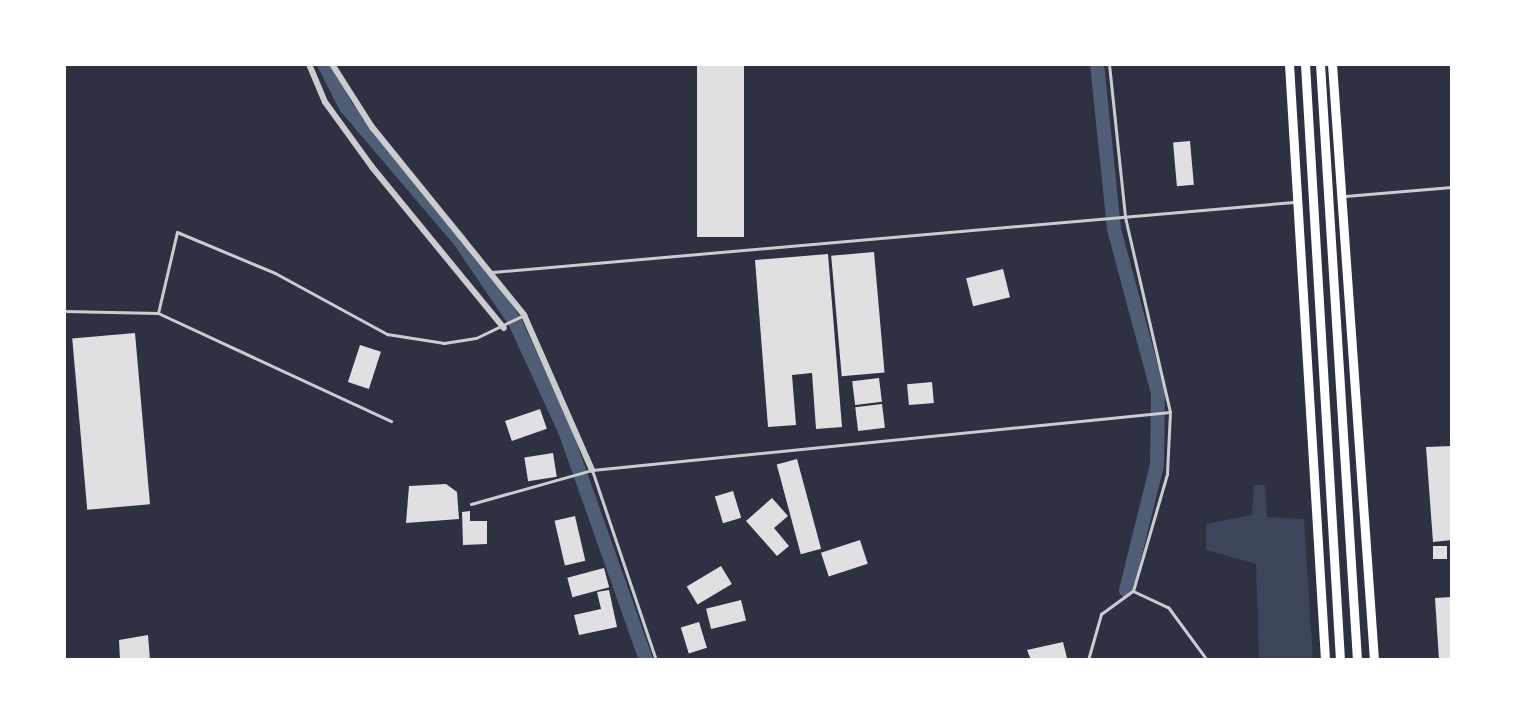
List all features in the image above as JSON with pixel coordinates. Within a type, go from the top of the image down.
[{"type":"main road","points":[[1289,64],[1294,202],[1325,660]]},
{"type":"main road","points":[[1305,64],[1309,199],[1340,660]]},
{"type":"main road","points":[[1320,64],[1357,660]]},
{"type":"main road","points":[[1332,64],[1374,660]]},
{"type":"street","points":[[309,64],[325,102],[372,167],[504,328]]},
{"type":"street","points":[[332,64],[372,127],[524,315],[592,470]]},
{"type":"lane","points":[[1088,660],[1101,614],[1133,591],[1167,474],[1170,412],[1125,217],[1109,64]]},
{"type":"lane","points":[[492,272],[1452,187]]},
{"type":"lane","points":[[158,313],[177,232],[275,273],[387,334],[444,343],[504,328],[524,315]]},
{"type":"lane","points":[[64,311],[158,313],[391,421]]},
{"type":"lane","points":[[471,504],[592,470],[1145,417],[1170,412]]},
{"type":"lane","points":[[592,470],[656,660]]},
{"type":"lane","points":[[1133,591],[1168,607],[1207,660]]},
{"type":"shaded area","points":[[1254,485],[1265,485],[1267,517],[1304,519],[1313,660],[1259,660],[1256,564],[1206,550],[1206,524],[1252,515]]},
{"type":"building","points":[[697,64],[744,64],[744,237],[697,237]]},
{"type":"building","points":[[1190,141],[1194,185],[1177,186],[1173,142]]},
{"type":"building","points":[[874,252],[885,373],[842,376],[831,256]]},
{"type":"building","points":[[828,254],[842,427],[816,429],[812,373],[792,375],[796,425],[768,427],[755,260]]},
{"type":"building","points":[[1003,269],[1010,297],[973,306],[966,278]]},
{"type":"building","points":[[135,333],[150,504],[87,510],[72,338]]},
{"type":"building","points":[[360,345],[381,352],[369,389],[348,382]]},
{"type":"building","points":[[879,378],[882,402],[855,405],[852,381]]},
{"type":"building","points":[[932,382],[934,403],[909,405],[907,384]]},
{"type":"building","points":[[882,404],[885,428],[858,431],[855,407]]},
{"type":"building","points":[[540,409],[547,429],[512,441],[505,421]]},
{"type":"building","points":[[1452,446],[1452,540],[1433,542],[1426,447]]},
{"type":"building","points":[[553,453],[557,477],[528,481],[524,458]]},
{"type":"building","points":[[797,459],[821,549],[801,554],[777,464]]},
{"type":"building","points":[[446,484],[457,492],[459,519],[406,523],[409,486]]},
{"type":"building","points":[[733,491],[741,518],[723,523],[715,497]]},
{"type":"building","points":[[772,498],[788,516],[774,528],[789,546],[777,556],[746,521]]},
{"type":"building","points":[[470,511],[470,521],[487,521],[487,544],[463,545],[462,512]]},
{"type":"building","points":[[575,516],[585,561],[565,566],[555,521]]},
{"type":"building","points":[[860,540],[868,564],[829,576],[821,553]]},
{"type":"building","points":[[1433,546],[1447,546],[1447,559],[1433,559]]},
{"type":"building","points":[[721,566],[732,584],[698,605],[687,587]]},
{"type":"building","points":[[604,568],[609,587],[572,597],[567,578]]},
{"type":"building","points":[[609,590],[617,627],[579,635],[574,615],[601,609],[597,592]]},
{"type":"building","points":[[1452,597],[1452,659],[1439,660],[1435,598]]},
{"type":"building","points":[[741,600],[746,620],[711,629],[706,609]]},
{"type":"building","points":[[699,622],[707,648],[689,653],[681,628]]},
{"type":"building","points":[[148,635],[150,660],[120,660],[119,640]]},
{"type":"building","points":[[1063,642],[1067,658],[1031,660],[1027,650]]},
{"type":"waterway","points":[[324,64],[346,107],[460,241],[515,322],[565,431],[646,660]]},
{"type":"waterway","points":[[1097,64],[1114,229],[1158,393],[1157,465],[1126,590]]}]
